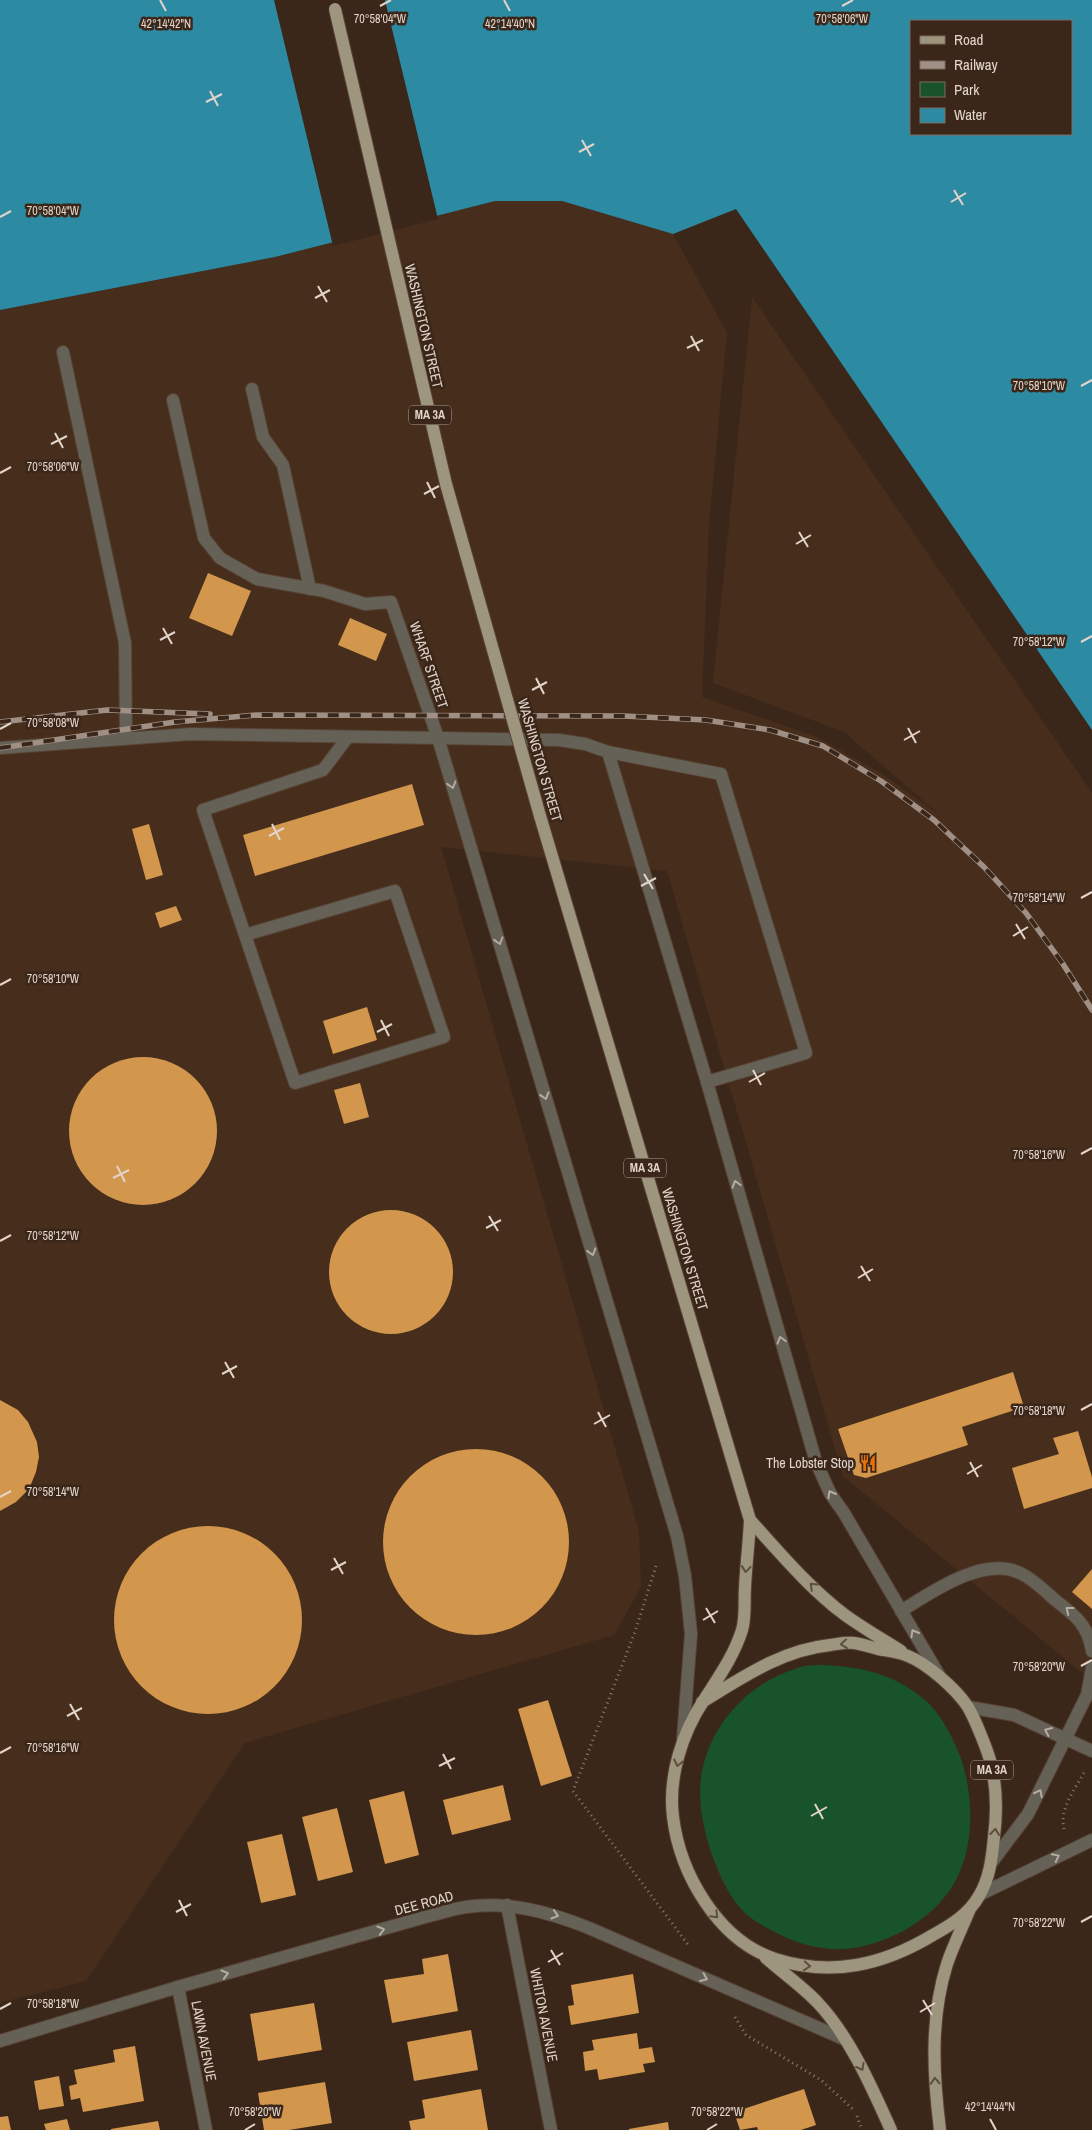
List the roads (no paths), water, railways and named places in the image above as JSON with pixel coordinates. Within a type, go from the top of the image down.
[{"type":"main road","name":"WASHINGTON STREET","points":[[332,0],[446,484],[540,816],[750,1520],[742,1629],[725,1668],[702,1702]]},
{"type":"main road","name":"WASHINGTON STREET","points":[[750,1520],[795,1569],[830,1603],[846,1616],[909,1656]]},
{"type":"main road","points":[[702,1702],[754,1670],[786,1655],[822,1646],[853,1643],[909,1656]]},
{"type":"main road","name":"MA 3A","points":[[909,1656],[939,1675],[968,1707],[991,1763],[997,1814],[992,1862],[981,1894],[969,1911],[947,1964],[939,1999],[933,2045],[940,2130]]},
{"type":"main road","name":"MA 3A","points":[[702,1702],[690,1723],[682,1743],[672,1790],[673,1818],[685,1864],[706,1906],[737,1937],[760,1954],[818,2004],[844,2039],[871,2086],[891,2130]]},
{"type":"main road","points":[[760,1954],[795,1965],[828,1968],[859,1966],[891,1957],[915,1946],[946,1928],[969,1911]]},
{"type":"street","points":[[63,352],[125,643],[126,738]]},
{"type":"street","points":[[173,400],[204,538],[220,558],[258,580],[310,589],[283,465],[262,437],[252,389]]},
{"type":"street","name":"WHARF STREET","points":[[310,589],[365,604],[391,602],[438,738],[678,1536],[685,1576],[691,1634],[682,1743]]},
{"type":"street","points":[[0,748],[191,734],[559,740],[585,744],[608,752],[721,774],[806,1053],[707,1082]]},
{"type":"street","points":[[245,935],[396,891],[444,1037],[295,1083],[245,935],[204,810],[323,770],[348,736]]},
{"type":"street","points":[[608,752],[707,1082],[816,1462],[830,1493],[844,1513],[939,1675]]},
{"type":"street","points":[[901,1611],[950,1581],[973,1573],[1000,1568],[1021,1573],[1077,1616],[1090,1638],[1092,1651]]},
{"type":"street","points":[[992,1862],[1028,1814],[1087,1695],[1092,1668]]},
{"type":"street","points":[[968,1707],[1014,1716],[1092,1751]]},
{"type":"street","points":[[981,1894],[1092,1840]]},
{"type":"street","name":"DEE ROAD","points":[[0,2041],[178,1987],[424,1917],[466,1907],[507,1905],[554,1914],[844,2039]]},
{"type":"street","name":"WHITON AVENUE","points":[[507,1905],[551,2130]]},
{"type":"street","name":"LAWN AVENUE","points":[[178,1987],[206,2130]]},
{"type":"water","points":[[0,0],[1092,0],[1092,730],[736,209],[673,234],[562,201],[495,201],[275,257],[0,310]]},
{"type":"railway","points":[[0,722],[107,710],[210,714]]},
{"type":"railway","points":[[0,748],[175,722],[257,715],[624,716],[706,720],[770,730],[823,746],[881,781],[934,820],[984,867],[1026,913],[1063,964],[1092,1010]]},
{"type":"place","name":"The Lobster Stop","points":[[868,1463]]}]
